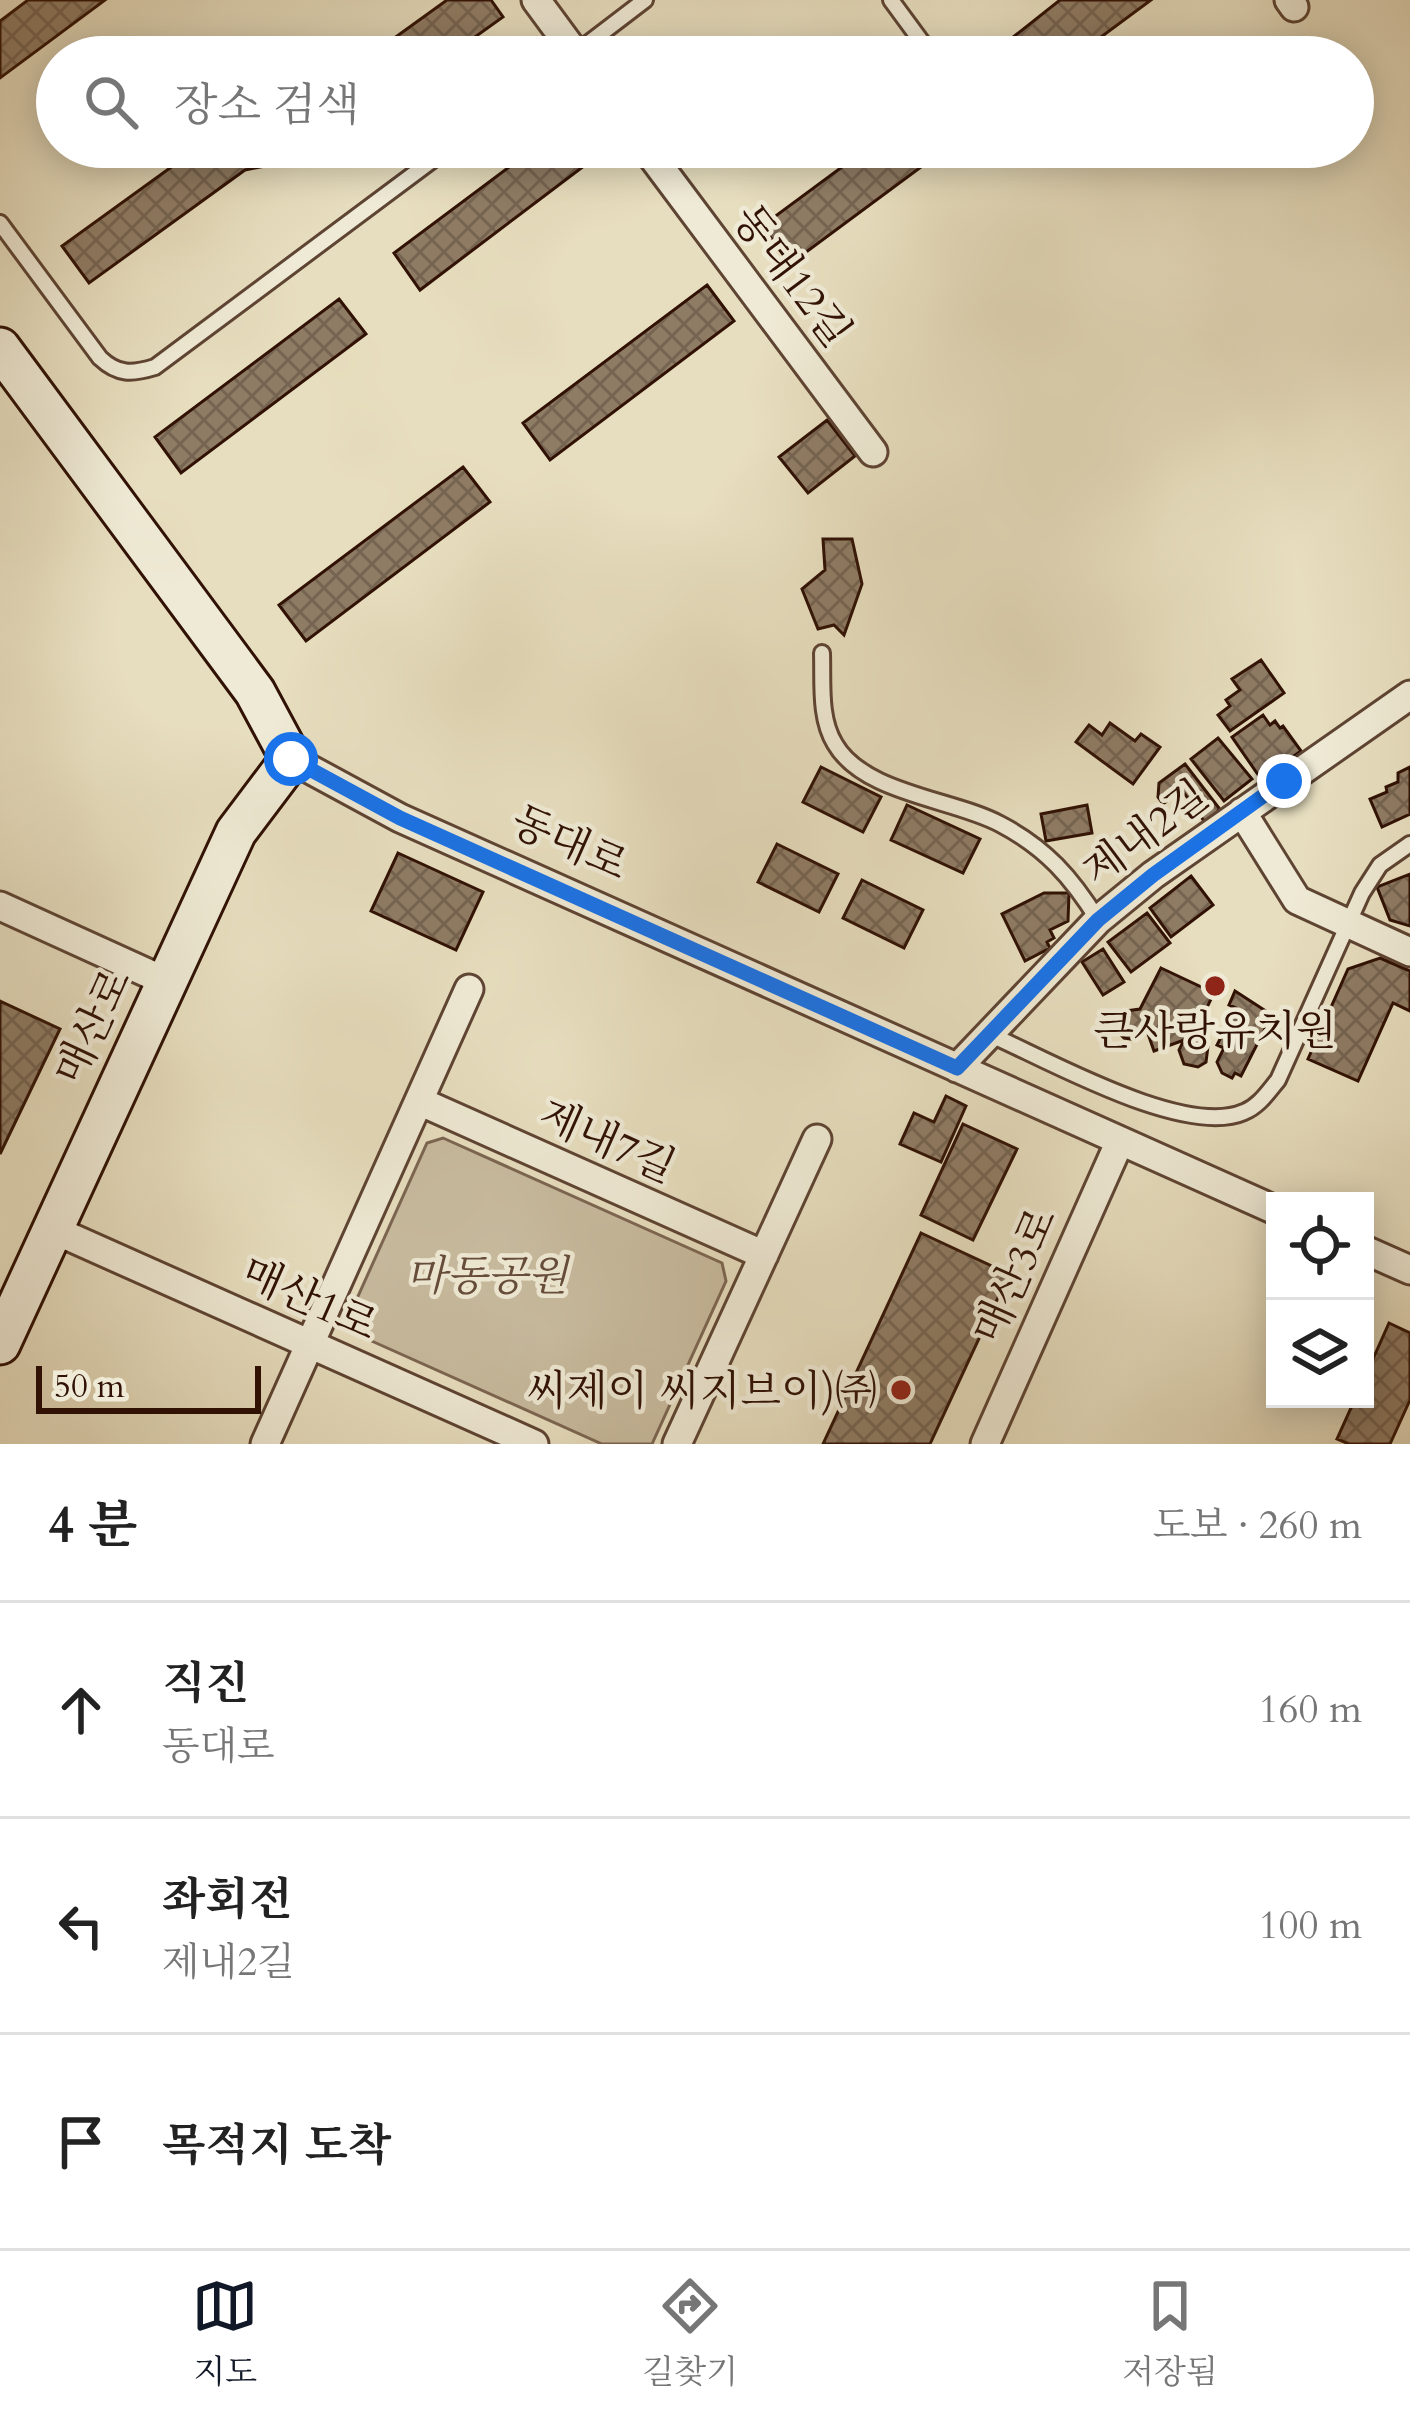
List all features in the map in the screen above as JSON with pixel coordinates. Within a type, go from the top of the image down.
[{"type":"street","points":[[536,0],[561,36]]},
{"type":"street","name":"동대12길","points":[[661,168],[873,452]]},
{"type":"street","points":[[7,371],[255,692],[291,759]]},
{"type":"street","name":"제내2길","points":[[957,1068],[1098,920],[1410,695]]},
{"type":"street","name":"매산로","points":[[0,1344],[236,832],[291,759]]},
{"type":"street","name":"동대로","points":[[291,759],[400,818],[1266,1206]]},
{"type":"street","points":[[1242,812],[1297,900],[1410,952]]},
{"type":"street","points":[[0,906],[165,981]]},
{"type":"street","points":[[265,1444],[469,989]]},
{"type":"street","name":"제내7길","points":[[419,1101],[764,1255]]},
{"type":"street","points":[[677,1444],[817,1139]]},
{"type":"street","name":"매산3로","points":[[985,1444],[1120,1141]]},
{"type":"street","name":"매산1로","points":[[52,1229],[533,1444]]},
{"type":"street","points":[[1374,1254],[1410,1270]]},
{"type":"lane","points":[[600,36],[645,0]]},
{"type":"lane","points":[[891,0],[917,36]]},
{"type":"lane","points":[[0,223],[100,358],[114,371],[136,373],[155,367],[422,168]]},
{"type":"lane","points":[[822,653],[825,720],[836,748],[900,791],[999,823],[1034,845],[1070,874],[1098,920]]},
{"type":"lane","points":[[989,1034],[1167,1112],[1207,1118],[1244,1112],[1261,1101],[1277,1080],[1380,865],[1410,844]]},
{"type":"green space","name":"마동공원","points":[[443,1138],[722,1263],[726,1281],[652,1444],[602,1444],[356,1334],[350,1314],[427,1143]]},
{"type":"building","points":[[28,0],[105,0],[57,36],[36,36],[36,51],[0,78],[0,21]]},
{"type":"building","points":[[447,0],[491,0],[503,17],[476,36],[397,36]]},
{"type":"building","points":[[1060,0],[1151,0],[1102,36],[1015,36]]},
{"type":"building","points":[[170,168],[255,168],[245,170],[89,283],[62,246]]},
{"type":"building","points":[[508,168],[581,168],[420,290],[394,253]]},
{"type":"building","points":[[841,168],[920,168],[790,264],[762,226]]},
{"type":"building","points":[[707,285],[734,321],[550,460],[523,423]]},
{"type":"building","points":[[339,299],[366,334],[181,473],[155,437]]},
{"type":"building","points":[[827,420],[855,456],[808,493],[779,457]]},
{"type":"building","points":[[463,467],[490,502],[306,641],[279,605]]},
{"type":"building","points":[[823,539],[852,539],[862,584],[844,635],[834,625],[818,629],[802,589],[825,570]]},
{"type":"building","points":[[1261,660],[1284,693],[1230,731],[1218,715],[1230,706],[1226,700],[1240,690],[1232,679]]},
{"type":"building","points":[[1263,715],[1270,725],[1275,721],[1283,726],[1301,751],[1261,779],[1232,737]]},
{"type":"building","points":[[1110,723],[1135,741],[1141,734],[1160,747],[1133,784],[1076,742],[1089,725],[1102,735]]},
{"type":"building","points":[[1218,738],[1252,779],[1224,801],[1191,759]]},
{"type":"building","points":[[1185,764],[1219,808],[1206,824],[1182,790],[1163,804],[1158,797],[1159,783]]},
{"type":"building","points":[[821,767],[881,797],[863,832],[803,802]]},
{"type":"building","points":[[1410,767],[1410,814],[1382,827],[1370,799],[1387,792],[1386,787],[1398,782],[1398,773]]},
{"type":"building","points":[[907,805],[980,839],[963,873],[891,840]]},
{"type":"building","points":[[1087,805],[1092,833],[1046,841],[1041,814]]},
{"type":"building","points":[[777,844],[838,874],[819,912],[758,882]]},
{"type":"building","points":[[398,853],[483,892],[456,950],[371,911]]},
{"type":"building","points":[[1410,874],[1410,926],[1390,920],[1377,887]]},
{"type":"building","points":[[1191,876],[1213,905],[1171,937],[1150,908]]},
{"type":"building","points":[[862,880],[923,910],[904,948],[843,918]]},
{"type":"building","points":[[1044,893],[1069,893],[1068,921],[1050,930],[1054,938],[1047,942],[1050,948],[1025,961],[1002,914]]},
{"type":"building","points":[[1147,913],[1170,943],[1131,972],[1108,942]]},
{"type":"building","points":[[1103,949],[1124,982],[1103,995],[1082,962]]},
{"type":"building","points":[[1380,958],[1410,971],[1410,1011],[1393,1003],[1358,1081],[1308,1059],[1348,969]]},
{"type":"building","points":[[1161,968],[1214,993],[1195,1032],[1208,1046],[1206,1062],[1198,1067],[1184,1064],[1179,1050],[1184,1040],[1154,1051],[1147,1031],[1137,1040],[1119,1033],[1121,1017],[1140,1009]]},
{"type":"building","points":[[1235,991],[1272,1015],[1241,1076],[1235,1073],[1232,1078],[1222,1073],[1217,1062],[1224,1048],[1217,1045],[1236,1008],[1229,1005]]},
{"type":"building","points":[[0,1001],[60,1029],[0,1154]]},
{"type":"building","points":[[946,1096],[966,1106],[941,1162],[900,1144],[914,1113],[934,1122]]},
{"type":"building","points":[[963,1124],[1017,1149],[973,1240],[921,1215]]},
{"type":"building","points":[[921,1233],[1009,1274],[930,1444],[823,1444]]},
{"type":"building","points":[[1389,1323],[1410,1333],[1410,1400],[1390,1444],[1349,1444],[1337,1439],[1351,1408],[1374,1408],[1374,1357]]},
{"type":"place","name":"큰사랑유치원","points":[[1215,986]]},
{"type":"place","name":"씨제이 씨지브이)㈜","points":[[901,1390]]},
{"type":"route","points":[[291,759],[400,818],[957,1068],[1098,920],[1284,781]]}]
